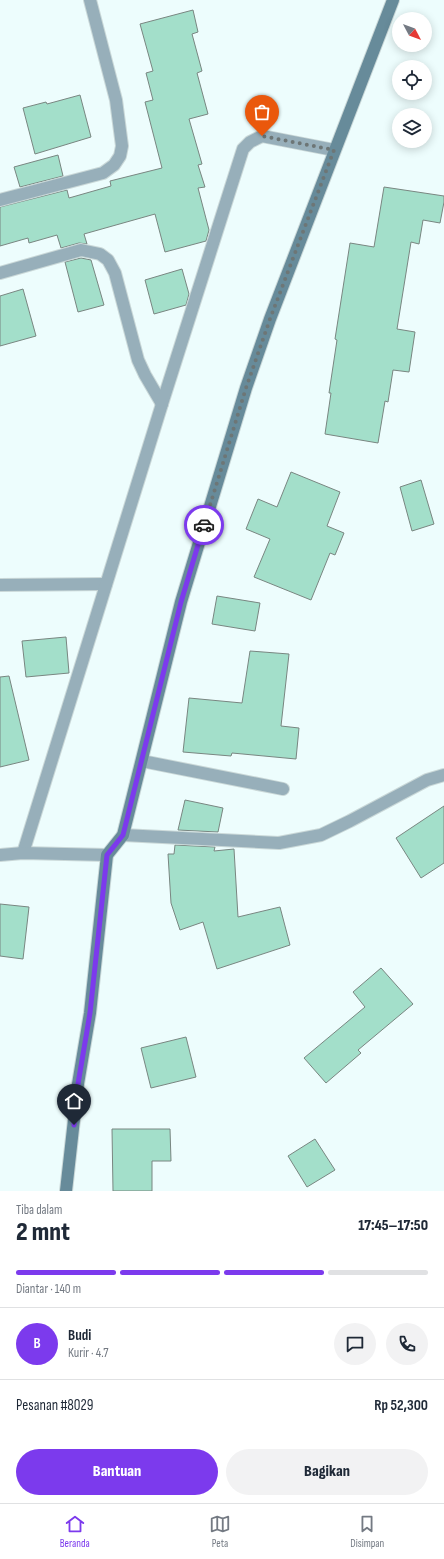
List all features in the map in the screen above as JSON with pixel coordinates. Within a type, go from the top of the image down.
[{"type":"street","points":[[0,200],[103,173],[114,165],[120,156],[122,146],[116,100],[90,0]]},
{"type":"street","points":[[66,1191],[78,1084],[90,1013],[107,855],[123,835],[181,602],[246,388],[270,319],[334,150],[393,0]]},
{"type":"street","points":[[23,853],[162,404],[243,149],[250,142],[262,136],[334,150]]},
{"type":"street","points":[[0,272],[80,250],[100,254],[108,260],[115,273],[138,360],[162,404]]},
{"type":"street","points":[[0,585],[106,584]]},
{"type":"street","points":[[142,761],[283,789]]},
{"type":"street","points":[[123,835],[278,843],[321,834],[350,821],[427,780],[444,775]]},
{"type":"street","points":[[0,855],[23,853],[107,855]]},
{"type":"building","points":[[193,10],[198,32],[192,34],[202,71],[197,73],[208,114],[189,119],[202,164],[198,165],[205,187],[198,188],[209,230],[206,241],[165,252],[155,214],[84,234],[87,244],[79,243],[61,248],[57,235],[29,243],[28,238],[0,246],[0,207],[67,190],[69,198],[111,186],[110,181],[162,168],[145,102],[153,100],[146,73],[153,71],[140,24]]},
{"type":"building","points":[[80,95],[91,137],[35,154],[23,108],[46,102],[47,104]]},
{"type":"building","points":[[58,155],[63,176],[20,187],[14,167]]},
{"type":"building","points":[[384,187],[444,196],[444,202],[440,223],[423,220],[419,244],[411,242],[397,329],[415,332],[409,372],[393,370],[388,402],[385,401],[378,443],[325,434],[331,393],[329,393],[337,340],[335,339],[350,243],[374,247]]},
{"type":"building","points":[[81,258],[91,260],[104,305],[78,312],[65,262]]},
{"type":"building","points":[[182,269],[189,294],[186,305],[154,314],[145,280]]},
{"type":"building","points":[[23,289],[36,336],[0,346],[0,296]]},
{"type":"building","points":[[291,472],[340,492],[327,526],[344,533],[335,555],[330,553],[311,600],[254,577],[270,539],[246,529],[258,499],[277,507]]},
{"type":"building","points":[[421,480],[434,524],[412,531],[400,487]]},
{"type":"building","points":[[217,596],[260,603],[255,631],[212,624]]},
{"type":"building","points":[[66,637],[69,673],[26,677],[22,641]]},
{"type":"building","points":[[250,651],[289,654],[281,726],[299,728],[296,759],[232,753],[231,756],[183,752],[189,698],[242,703]]},
{"type":"building","points":[[9,676],[29,760],[0,767],[0,677]]},
{"type":"building","points":[[185,800],[223,808],[218,832],[178,830]]},
{"type":"building","points":[[444,806],[444,863],[421,878],[396,838]]},
{"type":"building","points":[[175,845],[215,847],[214,851],[234,849],[238,917],[280,907],[290,945],[217,969],[203,922],[180,930],[171,903],[168,854],[174,854]]},
{"type":"building","points":[[0,904],[29,907],[23,959],[0,956]]},
{"type":"building","points":[[381,968],[413,1004],[358,1050],[361,1053],[326,1083],[304,1058],[365,1007],[353,992]]},
{"type":"building","points":[[186,1037],[196,1077],[151,1088],[141,1048]]},
{"type":"building","points":[[112,1129],[170,1129],[171,1161],[152,1161],[152,1191],[113,1191]]},
{"type":"building","points":[[315,1139],[335,1170],[307,1187],[288,1156]]},
{"type":"way so far","points":[[204,525],[246,388],[270,319],[334,150],[262,136]]},
{"type":"route","points":[[74,1125],[78,1084],[90,1013],[107,855],[123,835],[181,602],[204,525]]}]
